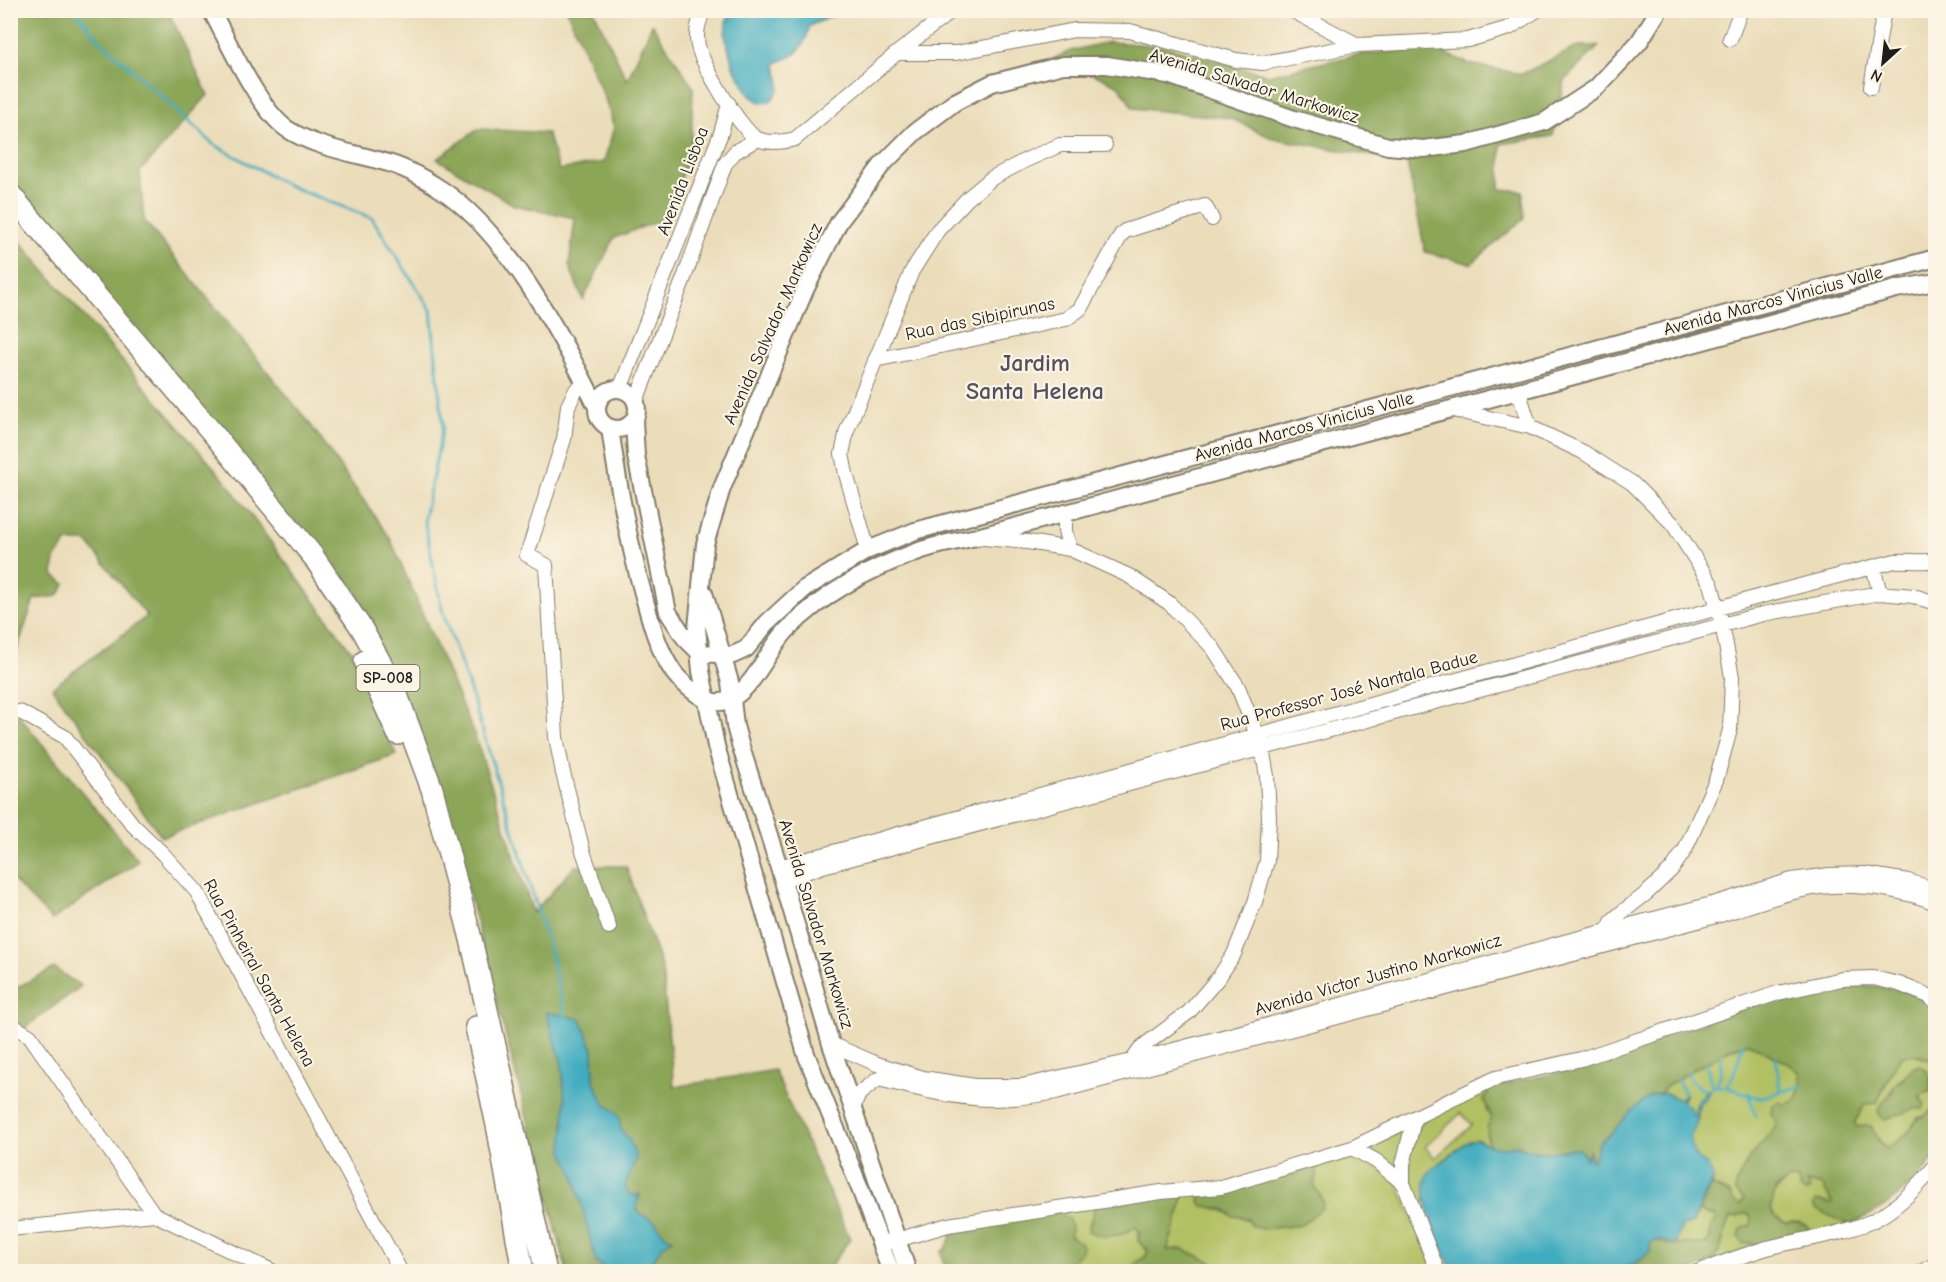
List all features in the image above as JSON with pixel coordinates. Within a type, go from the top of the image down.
[{"type":"main road","name":"SP-008","points":[[10,194],[216,437],[313,556],[362,629],[394,687],[432,789],[468,928],[546,1272]]},
{"type":"main road","name":"SP-008","points":[[10,215],[268,519],[315,580],[359,648],[422,789],[447,888],[498,1130],[523,1272]]},
{"type":"street","points":[[211,10],[258,96],[285,128],[329,148],[384,161],[422,178],[459,202],[492,235],[524,279],[582,377],[597,407],[600,420],[610,428],[623,428],[634,421]]},
{"type":"street","points":[[704,10],[697,24],[698,45],[704,64],[743,128],[757,139],[781,142],[795,139],[897,53],[954,10]]},
{"type":"street","points":[[1291,10],[1358,45]]},
{"type":"street","points":[[897,53],[956,52],[1075,30],[1130,31],[1236,60],[1263,63],[1358,45],[1468,40],[1509,28],[1538,10]]},
{"type":"street","name":"Avenida Salvador Markowicz","points":[[891,1272],[806,1054],[716,746],[706,701],[697,628],[705,544],[722,488],[805,290],[839,222],[882,165],[915,132],[955,102],[992,83],[1063,66],[1107,65],[1168,75],[1294,119],[1388,146],[1423,150],[1466,144],[1544,122],[1596,88],[1639,42],[1659,10]]},
{"type":"street","points":[[1730,39],[1741,10]]},
{"type":"street","points":[[1871,87],[1884,10]]},
{"type":"street","name":"Avenida Lisboa","points":[[613,387],[668,270],[721,133],[729,104]]},
{"type":"street","name":"Avenida Lisboa","points":[[636,401],[726,164],[735,152],[757,139]]},
{"type":"street","points":[[868,550],[842,454],[847,430],[912,271],[938,230],[968,198],[992,178],[1060,145],[1105,145]]},
{"type":"street","name":"Rua das Sibipirunas","points":[[875,360],[1066,319],[1080,309],[1125,231],[1205,206],[1212,219]]},
{"type":"street","name":"Avenida Marcos Vinicius Valle","points":[[722,655],[733,655],[746,649],[767,623],[804,589],[868,550],[915,531],[1935,258]]},
{"type":"street","points":[[668,270],[680,273],[684,278]]},
{"type":"street","name":"Avenida Marcos Vinicius Valle","points":[[731,699],[747,687],[787,630],[818,603],[865,574],[921,550],[977,537],[1896,289],[1935,282]]},
{"type":"street","points":[[582,377],[632,395],[636,401],[637,415],[634,421],[636,456],[668,612],[685,638],[700,653],[722,655]]},
{"type":"street","points":[[582,377],[568,406],[564,439],[527,555],[546,566],[556,737],[583,851],[609,927]]},
{"type":"street","points":[[597,407],[601,396],[613,387]]},
{"type":"street","points":[[1518,390],[1530,427]]},
{"type":"street","points":[[1446,409],[1530,427],[1583,452],[1632,483],[1673,524],[1711,584],[1722,624],[1731,676],[1730,730],[1716,780],[1684,850],[1672,869],[1647,893],[1613,920],[1608,938]]},
{"type":"street","points":[[610,428],[630,549],[655,638],[674,672],[687,687],[706,701],[720,703],[731,699]]},
{"type":"street","points":[[1065,512],[1065,531],[1070,549]]},
{"type":"street","points":[[915,531],[921,550]]},
{"type":"street","points":[[977,537],[1070,549],[1129,576],[1169,603],[1213,648],[1238,687],[1260,741],[1267,776],[1269,818],[1267,861],[1255,902],[1234,954],[1219,977],[1189,1012],[1142,1047],[1133,1066]]},
{"type":"street","name":"Rua Professor José Nantala Badue","points":[[781,873],[823,866],[1718,608],[1895,561],[1913,560],[1933,564]]},
{"type":"street","points":[[1874,567],[1880,593]]},
{"type":"street","name":"Avenida Salvador Markowicz","points":[[701,584],[730,682],[735,726],[740,744],[831,1044],[908,1272]]},
{"type":"street","name":"Rua Professor José Nantala Badue","points":[[1260,741],[1763,614],[1880,593],[1913,596],[1935,603]]},
{"type":"street","points":[[740,744],[740,720],[747,687]]},
{"type":"street","name":"Rua Pinheiral Santa Helena","points":[[10,712],[20,712],[65,737],[133,825],[197,892],[401,1272]]},
{"type":"street","points":[[739,822],[742,816],[750,810],[763,816]]},
{"type":"street","name":"Avenida Victor Justino Markowicz","points":[[831,1044],[877,1064],[923,1078],[975,1086],[1022,1086],[1133,1066],[1436,989],[1810,876],[1865,874],[1908,881],[1935,890]]},
{"type":"street","name":"Avenida Victor Justino Markowicz","points":[[1608,938],[1797,892],[1831,886],[1891,890],[1919,896],[1935,903]]},
{"type":"street","points":[[882,1244],[948,1225],[1161,1191],[1221,1187],[1352,1148],[1414,1120],[1496,1078],[1581,1059],[1778,993],[1842,979],[1873,978],[1899,984],[1929,996],[1935,1003]]},
{"type":"street","points":[[10,1024],[30,1036],[154,1214],[274,1272]]},
{"type":"street","points":[[853,1108],[859,1094],[878,1079],[877,1064]]},
{"type":"street","name":"Avenida Victor Justino Markowicz","points":[[878,1079],[933,1092],[975,1098],[1025,1098],[1056,1092],[1133,1066]]},
{"type":"street","points":[[1414,1120],[1403,1164],[1403,1183],[1438,1272]]},
{"type":"street","points":[[1352,1148],[1376,1161],[1403,1183]]},
{"type":"street","points":[[1697,1272],[1767,1248],[1847,1230],[1871,1221],[1895,1207],[1923,1181],[1935,1165]]},
{"type":"street","points":[[10,1229],[154,1214]]},
{"type":"street","points":[[1921,1272],[1935,1264]]},
{"type":"green space","points":[[10,11],[168,11],[208,95],[140,172],[144,220],[310,424],[390,538],[475,736],[533,913],[575,866],[626,866],[662,969],[674,1087],[774,1070],[850,1239],[827,1271],[567,1271],[465,879],[395,681],[150,347],[11,181]]},
{"type":"green space","points":[[567,11],[594,11],[627,80],[652,24],[693,87],[691,150],[666,218],[614,238],[583,300],[569,266],[575,218],[514,205],[437,159],[478,129],[547,133],[559,170],[604,162],[614,127],[605,99]]},
{"type":"green space","points":[[1109,42],[1165,46],[1268,75],[1361,54],[1402,51],[1441,51],[1469,64],[1522,74],[1579,46],[1599,46],[1565,80],[1553,136],[1501,144],[1500,189],[1523,191],[1524,219],[1471,264],[1425,252],[1407,162],[1272,138],[1230,118],[1133,108],[1119,86],[1089,72],[1023,74],[1070,51]]},
{"type":"green space","points":[[10,230],[227,483],[352,652],[396,755],[162,837],[52,688],[147,616],[87,542],[67,542],[55,559],[53,575],[65,584],[58,596],[34,599],[11,668]]},
{"type":"green space","points":[[11,716],[19,716],[139,861],[52,920],[11,878]]},
{"type":"green space","points":[[54,968],[81,986],[23,1029],[11,1021],[10,991]]},
{"type":"green space","points":[[1840,985],[1878,986],[1903,991],[1926,1001],[1935,1009],[1935,1061],[1915,1055],[1902,1056],[1893,1068],[1877,1102],[1865,1105],[1854,1123],[1857,1127],[1871,1126],[1879,1142],[1887,1148],[1906,1135],[1918,1118],[1925,1116],[1935,1106],[1935,1157],[1916,1179],[1886,1205],[1849,1225],[1814,1207],[1814,1202],[1817,1200],[1832,1203],[1823,1186],[1807,1182],[1810,1190],[1805,1193],[1800,1188],[1798,1180],[1791,1179],[1776,1188],[1771,1208],[1773,1214],[1786,1223],[1804,1224],[1811,1233],[1762,1244],[1743,1243],[1739,1238],[1741,1229],[1751,1226],[1751,1216],[1746,1213],[1731,1217],[1719,1251],[1700,1267],[1688,1271],[1661,1273],[1622,1271],[1623,1268],[1641,1260],[1650,1243],[1656,1240],[1667,1244],[1706,1244],[1710,1239],[1710,1229],[1716,1219],[1713,1215],[1702,1212],[1701,1207],[1711,1185],[1730,1194],[1740,1205],[1744,1199],[1735,1191],[1737,1183],[1747,1162],[1777,1123],[1771,1114],[1772,1105],[1780,1102],[1785,1105],[1795,1100],[1801,1086],[1800,1073],[1786,1062],[1748,1043],[1731,1048],[1642,1102],[1611,1134],[1603,1139],[1593,1161],[1589,1151],[1586,1159],[1584,1154],[1576,1149],[1543,1152],[1517,1145],[1501,1149],[1489,1145],[1487,1128],[1491,1117],[1484,1100],[1490,1087],[1580,1068],[1749,1006]]},
{"type":"green space","points":[[1748,1043],[1786,1062],[1800,1073],[1801,1086],[1795,1100],[1785,1105],[1774,1131],[1761,1146],[1740,1206],[1732,1200],[1730,1194],[1711,1185],[1713,1178],[1708,1166],[1698,1159],[1693,1151],[1690,1136],[1698,1119],[1699,1104],[1705,1091],[1701,1099],[1698,1099],[1692,1115],[1690,1108],[1682,1102],[1686,1094],[1678,1100],[1660,1093],[1701,1064]]},
{"type":"green space","points":[[1909,1054],[1935,1061],[1935,1106],[1925,1116],[1918,1118],[1906,1135],[1887,1148],[1865,1125],[1857,1127],[1854,1123],[1865,1105],[1877,1102],[1902,1056]],"holes":[[[1912,1069],[1932,1079],[1931,1091],[1920,1095],[1925,1105],[1890,1119],[1882,1103],[1899,1081]]]},
{"type":"green space","points":[[1918,1065],[1928,1072],[1930,1079],[1931,1091],[1920,1095],[1925,1105],[1922,1109],[1914,1109],[1885,1120],[1880,1116],[1878,1110],[1882,1103],[1891,1096],[1894,1085]]},
{"type":"green space","points":[[1490,1087],[1486,1110],[1491,1117],[1487,1137],[1489,1145],[1464,1144],[1430,1171],[1426,1179],[1425,1202],[1419,1204],[1411,1181],[1410,1158],[1415,1135],[1428,1115]],"holes":[[[1461,1113],[1472,1125],[1435,1158],[1425,1147]]]},
{"type":"green space","points":[[1403,1129],[1405,1133],[1397,1168],[1368,1149],[1368,1147]]},
{"type":"green space","points":[[1346,1155],[1360,1156],[1396,1180],[1436,1271],[1354,1271],[1348,1265],[1310,1272],[1298,1270],[1231,1271],[1183,1249],[1167,1250],[1182,1204],[1183,1193],[1201,1193],[1213,1208],[1275,1228],[1300,1225],[1314,1214],[1322,1199],[1314,1186],[1318,1163]]},
{"type":"green space","points":[[1318,1163],[1314,1186],[1323,1204],[1321,1209],[1301,1225],[1261,1229],[1251,1225],[1248,1218],[1233,1216],[1224,1209],[1203,1206],[1199,1201],[1201,1193]]},
{"type":"green space","points":[[1795,1178],[1805,1193],[1810,1190],[1807,1182],[1823,1186],[1832,1203],[1817,1200],[1814,1207],[1849,1225],[1810,1234],[1791,1222],[1786,1223],[1777,1218],[1771,1210],[1772,1198],[1779,1187]]},
{"type":"green space","points":[[1183,1193],[1182,1204],[1167,1250],[1183,1249],[1231,1271],[1115,1271],[1134,1268],[1136,1263],[1146,1256],[1148,1250],[1138,1241],[1140,1231],[1135,1227],[1112,1236],[1088,1231],[1096,1204]]},
{"type":"green space","points":[[1096,1204],[1089,1226],[1112,1235],[1123,1234],[1135,1227],[1138,1228],[1138,1241],[1148,1251],[1146,1256],[1136,1263],[1134,1268],[1115,1272],[1061,1271],[1065,1263],[1071,1260],[1080,1243],[1070,1235],[1057,1212]]},
{"type":"green space","points":[[1701,1207],[1702,1212],[1714,1215],[1716,1219],[1710,1229],[1710,1239],[1706,1244],[1675,1244],[1682,1225],[1692,1224]]},
{"type":"green space","points":[[1057,1212],[1069,1220],[1070,1235],[1083,1247],[1082,1251],[1061,1272],[964,1271],[943,1263],[941,1251],[946,1249],[951,1236],[950,1228]]},
{"type":"green space","points":[[1746,1213],[1751,1216],[1752,1226],[1744,1227],[1743,1243],[1762,1244],[1710,1264],[1717,1254],[1731,1216],[1737,1217]]},
{"type":"water","points":[[736,10],[839,11],[809,27],[805,40],[797,52],[776,64],[780,87],[770,102],[761,103],[750,96],[733,66],[725,36],[726,21]]},
{"type":"water","points":[[546,1012],[581,1019],[593,1050],[594,1081],[604,1103],[619,1115],[621,1130],[630,1141],[636,1158],[625,1187],[629,1194],[635,1196],[640,1194],[636,1207],[640,1214],[653,1220],[666,1236],[672,1239],[662,1247],[650,1264],[614,1269],[604,1268],[596,1262],[574,1175],[563,1151],[565,1103],[562,1064]]},
{"type":"water","points":[[1710,1089],[1705,1100],[1699,1104],[1696,1126],[1690,1136],[1693,1151],[1698,1159],[1708,1165],[1713,1178],[1692,1224],[1682,1226],[1675,1244],[1656,1240],[1650,1243],[1650,1251],[1647,1254],[1638,1262],[1623,1268],[1622,1271],[1452,1271],[1431,1221],[1425,1180],[1432,1169],[1465,1144],[1476,1139],[1496,1147],[1517,1145],[1539,1152],[1576,1149],[1584,1154],[1586,1159],[1590,1151],[1590,1160],[1593,1161],[1598,1145],[1603,1139],[1611,1134],[1632,1110],[1651,1096],[1665,1093],[1680,1100],[1684,1093],[1682,1102],[1689,1106],[1692,1115],[1698,1099],[1701,1099],[1705,1091]]},
{"type":"waterway","points":[[75,10],[100,40],[213,144],[289,186],[372,218],[431,310],[443,427],[424,519],[442,610],[470,690],[549,947],[565,1017]]},
{"type":"waterway","points":[[1726,1087],[1734,1074],[1743,1044]]},
{"type":"waterway","points":[[1716,1086],[1721,1072],[1721,1055]]},
{"type":"waterway","points":[[1776,1058],[1780,1091]]},
{"type":"waterway","points":[[1706,1063],[1712,1088]]},
{"type":"waterway","points":[[1688,1072],[1690,1080],[1705,1091]]},
{"type":"waterway","points":[[1677,1079],[1684,1093]]},
{"type":"waterway","points":[[1710,1089],[1716,1086],[1726,1087],[1759,1098],[1801,1086]]},
{"type":"waterway","points":[[1748,1093],[1756,1116]]},
{"type":"waterway","points":[[626,1272],[627,1264]]},
{"type":"district","name":"Jardim Santa Helena","points":[[1035,377]]}]
